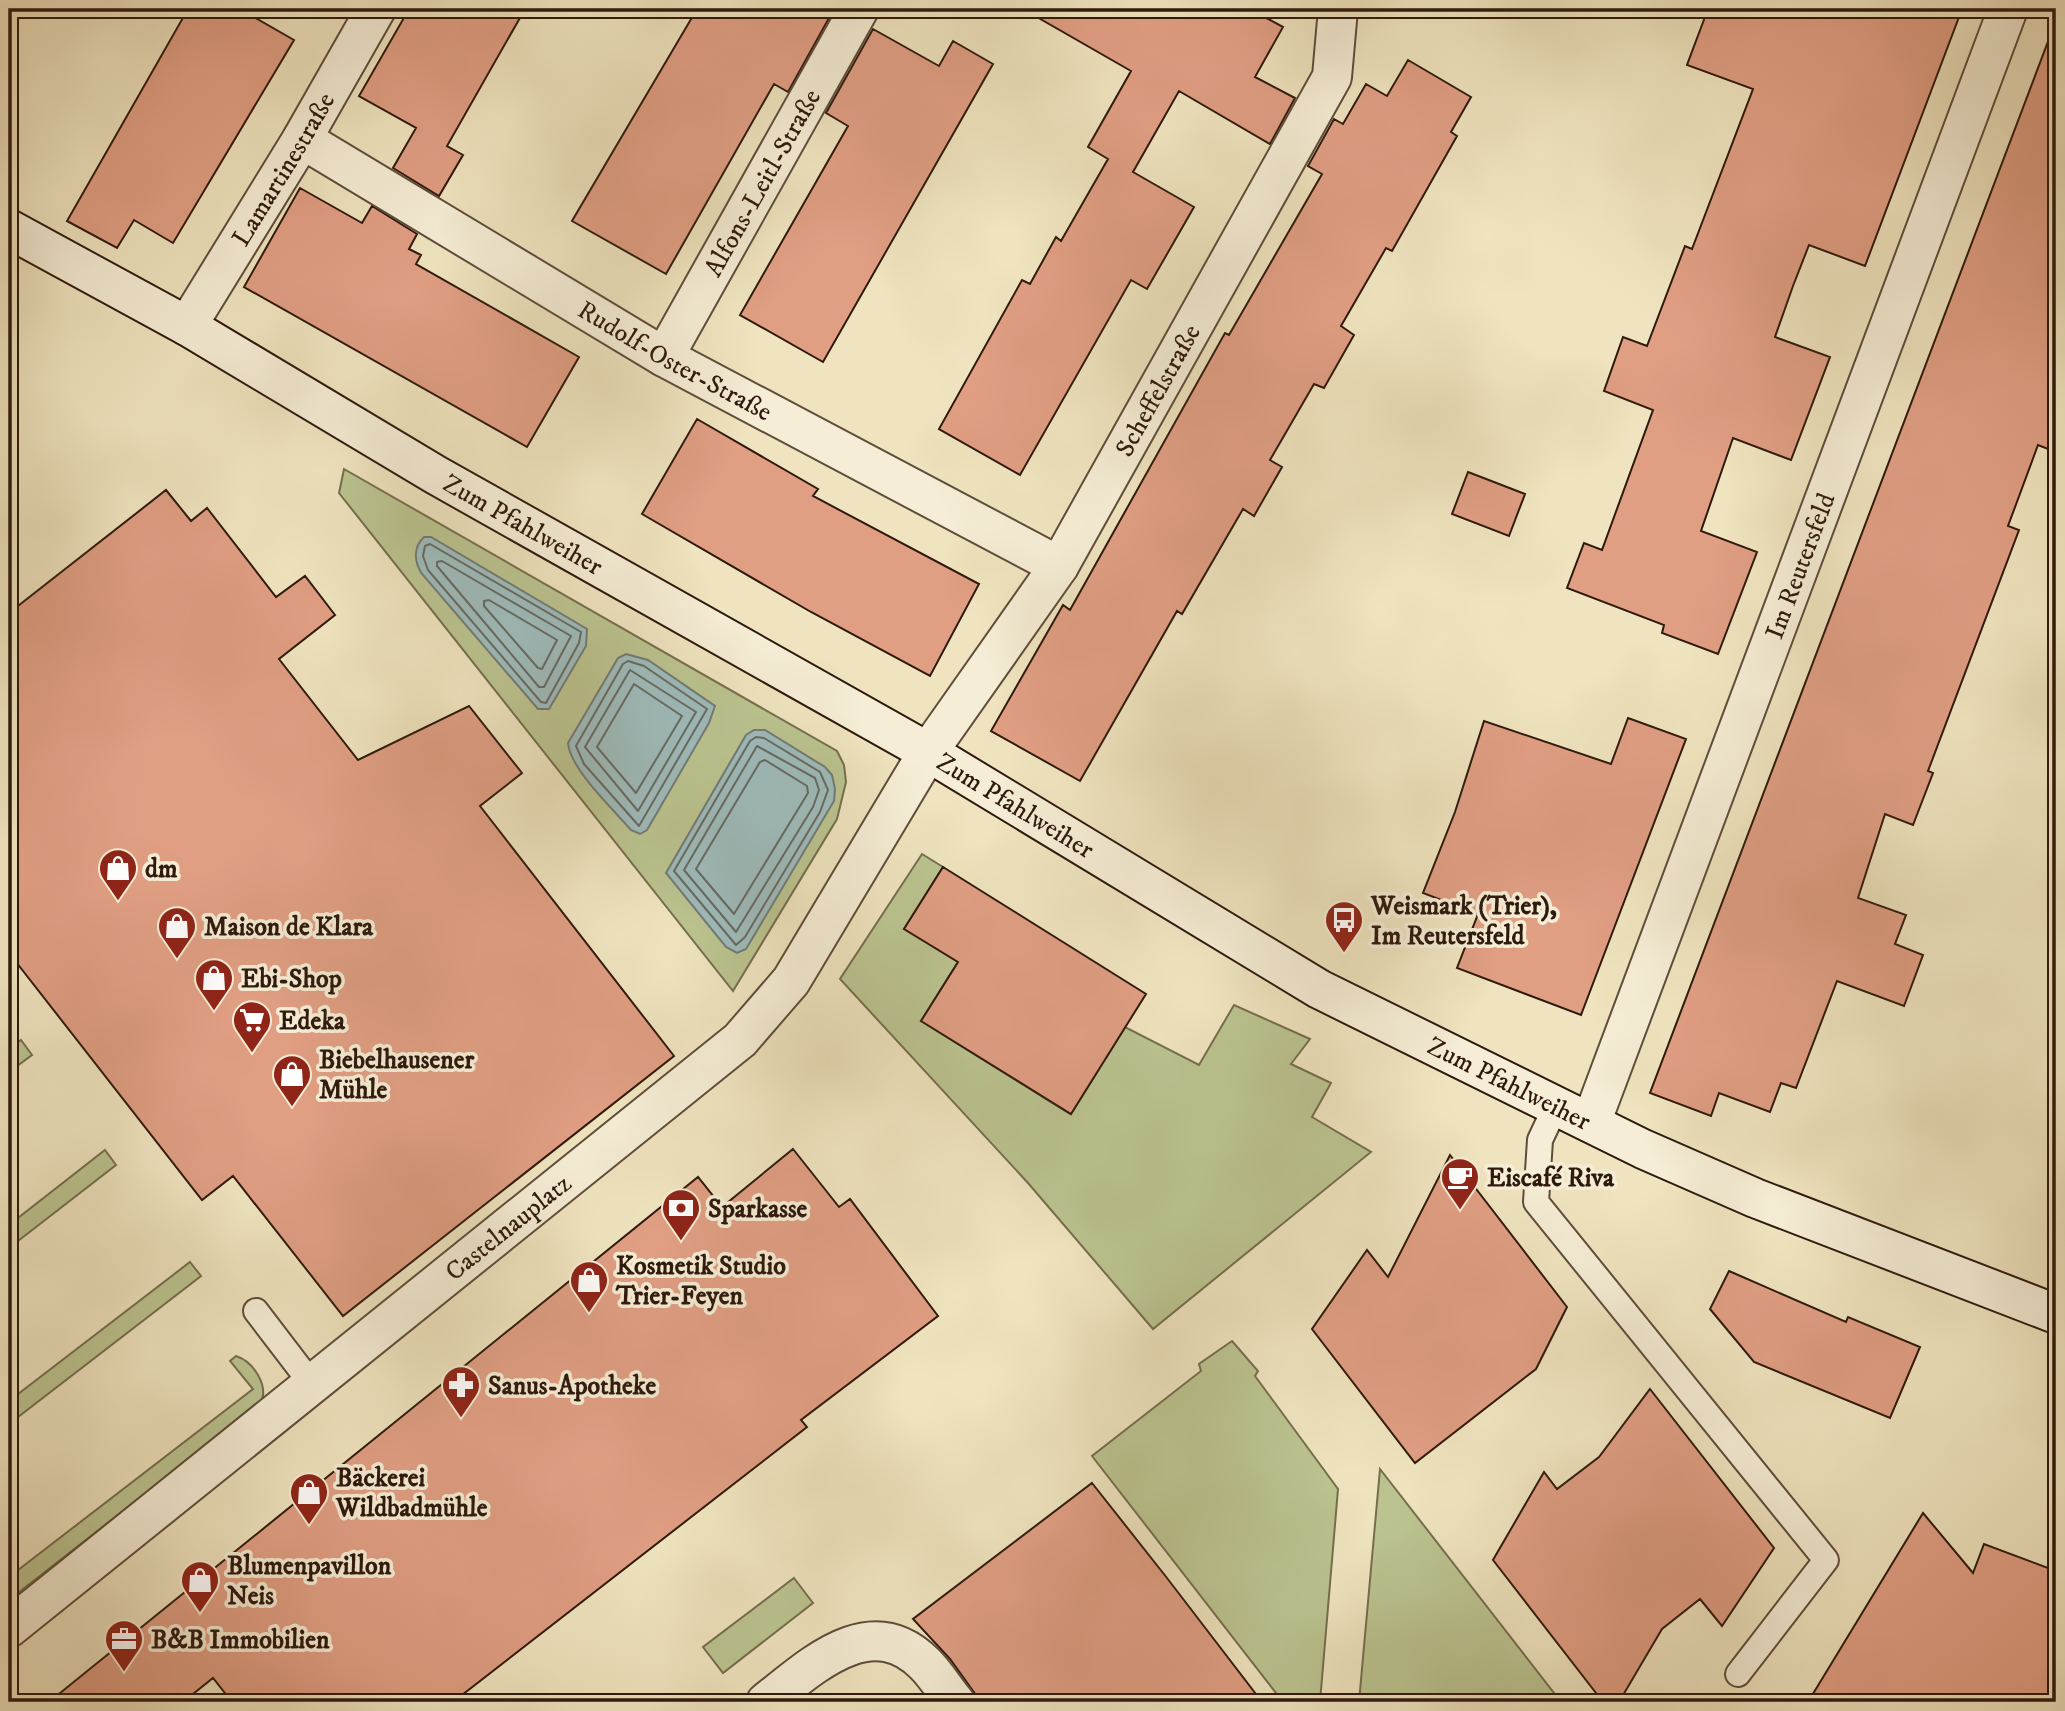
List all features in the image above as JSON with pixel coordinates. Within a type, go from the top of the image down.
[{"type":"street","name":"Lamartinestraße","points":[[187,326],[302,139],[376,9]]},
{"type":"street","name":"Alfons-Leitl-Straße","points":[[663,357],[859,9]]},
{"type":"street","name":"Scheffelstraße","points":[[928,752],[1059,566],[1332,77],[1338,9]]},
{"type":"street","name":"Im Reutersfeld","points":[[1591,1123],[2008,9]]},
{"type":"street","name":"Rudolf-Oster-Straße","points":[[302,139],[663,357],[1059,566]]},
{"type":"street","name":"Zum Pfahlweiher","points":[[9,229],[187,326],[436,475],[928,752],[1319,989],[1591,1123],[1755,1198],[2056,1314]]},
{"type":"street","name":"Castelnauplatz","points":[[9,1628],[740,1040],[791,981],[928,752]]},
{"type":"street","points":[[766,1702],[827,1654],[854,1643],[893,1643],[924,1663],[955,1702]]},
{"type":"lane","points":[[1556,1106],[1540,1140],[1536,1202],[1826,1560],[1738,1674]]},
{"type":"lane","points":[[256,1311],[311,1383]]},
{"type":"green space","points":[[344,469],[837,751],[844,765],[846,782],[837,819],[733,991],[339,493]]},
{"type":"green space","points":[[922,854],[943,867],[904,929],[958,962],[921,1021],[1070,1114],[1125,1027],[1199,1065],[1234,1005],[1310,1039],[1291,1064],[1331,1083],[1312,1117],[1371,1152],[1153,1329],[1028,1183],[840,979]]},
{"type":"green space","points":[[21,1040],[32,1055],[9,1072],[9,1049]]},
{"type":"green space","points":[[105,1150],[116,1165],[9,1248],[9,1225]]},
{"type":"green space","points":[[190,1262],[201,1276],[9,1424],[9,1401]]},
{"type":"green space","points":[[1232,1341],[1258,1371],[1255,1376],[1338,1489],[1320,1702],[1283,1702],[1092,1456],[1201,1371],[1199,1364]]},
{"type":"green space","points":[[236,1356],[254,1369],[262,1383],[263,1397],[260,1404],[9,1600],[9,1577],[253,1389],[230,1361]]},
{"type":"green space","points":[[1380,1469],[1561,1702],[1359,1702]]},
{"type":"green space","points":[[794,1578],[813,1603],[723,1673],[703,1647]]},
{"type":"water","points":[[424,537],[431,537],[587,629],[586,646],[549,709],[538,709],[422,574],[416,555],[418,545]]},
{"type":"water","points":[[626,654],[648,660],[715,706],[709,723],[647,830],[640,834],[631,830],[584,776],[576,765],[568,743],[618,658]]},
{"type":"water","points":[[754,730],[765,730],[825,767],[832,775],[835,789],[834,801],[746,949],[737,953],[726,947],[666,873],[746,735]]},
{"type":"building","points":[[188,9],[240,9],[294,40],[173,243],[134,220],[117,248],[67,221]]},
{"type":"building","points":[[409,9],[525,9],[447,146],[463,155],[439,196],[393,168],[416,128],[359,96]]},
{"type":"building","points":[[697,9],[834,9],[788,92],[774,84],[666,274],[572,221]]},
{"type":"building","points":[[1023,9],[1250,9],[1283,27],[1255,77],[1295,98],[1270,144],[1179,91],[1133,172],[1194,207],[1147,289],[1131,280],[1020,475],[939,429],[1022,280],[1030,284],[1056,237],[1061,241],[1108,159],[1088,147],[1131,71]]},
{"type":"building","points":[[1708,9],[1962,9],[1865,266],[1809,245],[1793,286],[1775,337],[1830,357],[1791,460],[1733,438],[1701,531],[1757,552],[1718,654],[1662,633],[1664,625],[1567,588],[1584,543],[1602,550],[1653,410],[1604,391],[1623,337],[1647,346],[1685,246],[1692,249],[1753,89],[1687,65]]},
{"type":"building","points":[[873,29],[939,66],[953,41],[993,64],[823,362],[740,315],[848,126],[826,113]]},
{"type":"building","points":[[2052,31],[2056,32],[2056,452],[2038,445],[2008,526],[2019,530],[1928,771],[1933,773],[1913,825],[1885,814],[1858,898],[1906,915],[1895,944],[1923,955],[1904,1006],[1837,981],[1796,1088],[1781,1083],[1770,1112],[1719,1093],[1711,1116],[1650,1093]]},
{"type":"building","points":[[1408,60],[1471,97],[1451,132],[1457,136],[1392,251],[1386,248],[1341,326],[1354,335],[1324,388],[1314,384],[1270,460],[1282,467],[1254,516],[1243,509],[1182,614],[1177,611],[1080,781],[991,731],[1063,605],[1070,610],[1225,333],[1229,335],[1322,174],[1308,166],[1334,119],[1343,124],[1366,84],[1387,96]]},
{"type":"building","points":[[300,188],[362,223],[372,206],[417,234],[409,249],[421,255],[416,264],[579,357],[527,447],[244,287]]},
{"type":"building","points":[[697,419],[818,489],[813,496],[979,584],[930,676],[811,612],[642,514]]},
{"type":"building","points":[[1468,472],[1525,494],[1509,536],[1452,514]]},
{"type":"building","points":[[166,490],[191,521],[207,508],[276,597],[305,576],[335,615],[279,659],[358,760],[469,706],[522,773],[480,806],[674,1056],[343,1316],[233,1176],[202,1200],[9,953],[9,613]]},
{"type":"building","points":[[1628,718],[1686,739],[1581,1015],[1457,968],[1478,914],[1423,893],[1455,812],[1484,721],[1611,764]]},
{"type":"building","points":[[943,867],[1146,994],[1071,1114],[921,1021],[958,962],[904,929]]},
{"type":"building","points":[[793,1149],[839,1207],[850,1199],[938,1316],[801,1420],[807,1427],[453,1702],[232,1702],[213,1678],[183,1702],[49,1702],[698,1177],[722,1207]]},
{"type":"building","points":[[1450,1155],[1567,1307],[1536,1369],[1415,1463],[1312,1329],[1367,1250],[1388,1277]]},
{"type":"building","points":[[1729,1271],[1846,1322],[1848,1317],[1920,1347],[1890,1418],[1754,1362],[1710,1309]]},
{"type":"building","points":[[1650,1389],[1774,1548],[1722,1626],[1700,1599],[1662,1629],[1619,1702],[1603,1702],[1493,1560],[1544,1472],[1557,1489],[1599,1457]]},
{"type":"building","points":[[1092,1483],[1262,1702],[981,1702],[950,1659],[913,1619]]},
{"type":"building","points":[[1923,1513],[1973,1573],[1984,1544],[2056,1571],[2056,1702],[1808,1702]]},
{"type":"place","name":"dm","points":[[118,902]]},
{"type":"place","name":"Weismark (Trier), Im Reutersfeld","points":[[1344,954]]},
{"type":"place","name":"Maison de Klara","points":[[177,960]]},
{"type":"place","name":"Ebi-Shop","points":[[214,1012]]},
{"type":"place","name":"Edeka","points":[[252,1054]]},
{"type":"place","name":"Biebelhausener Mühle","points":[[292,1108]]},
{"type":"place","name":"Eiscafé Riva","points":[[1460,1211]]},
{"type":"place","name":"Sparkasse","points":[[681,1242]]},
{"type":"place","name":"Kosmetik Studio Trier-Feyen","points":[[589,1314]]},
{"type":"place","name":"Sanus-Apotheke","points":[[461,1419]]},
{"type":"place","name":"Bäckerei Wildbadmühle","points":[[309,1526]]},
{"type":"place","name":"Blumenpavillon Neis","points":[[200,1614]]},
{"type":"place","name":"B&B Immobilien","points":[[124,1673]]}]
